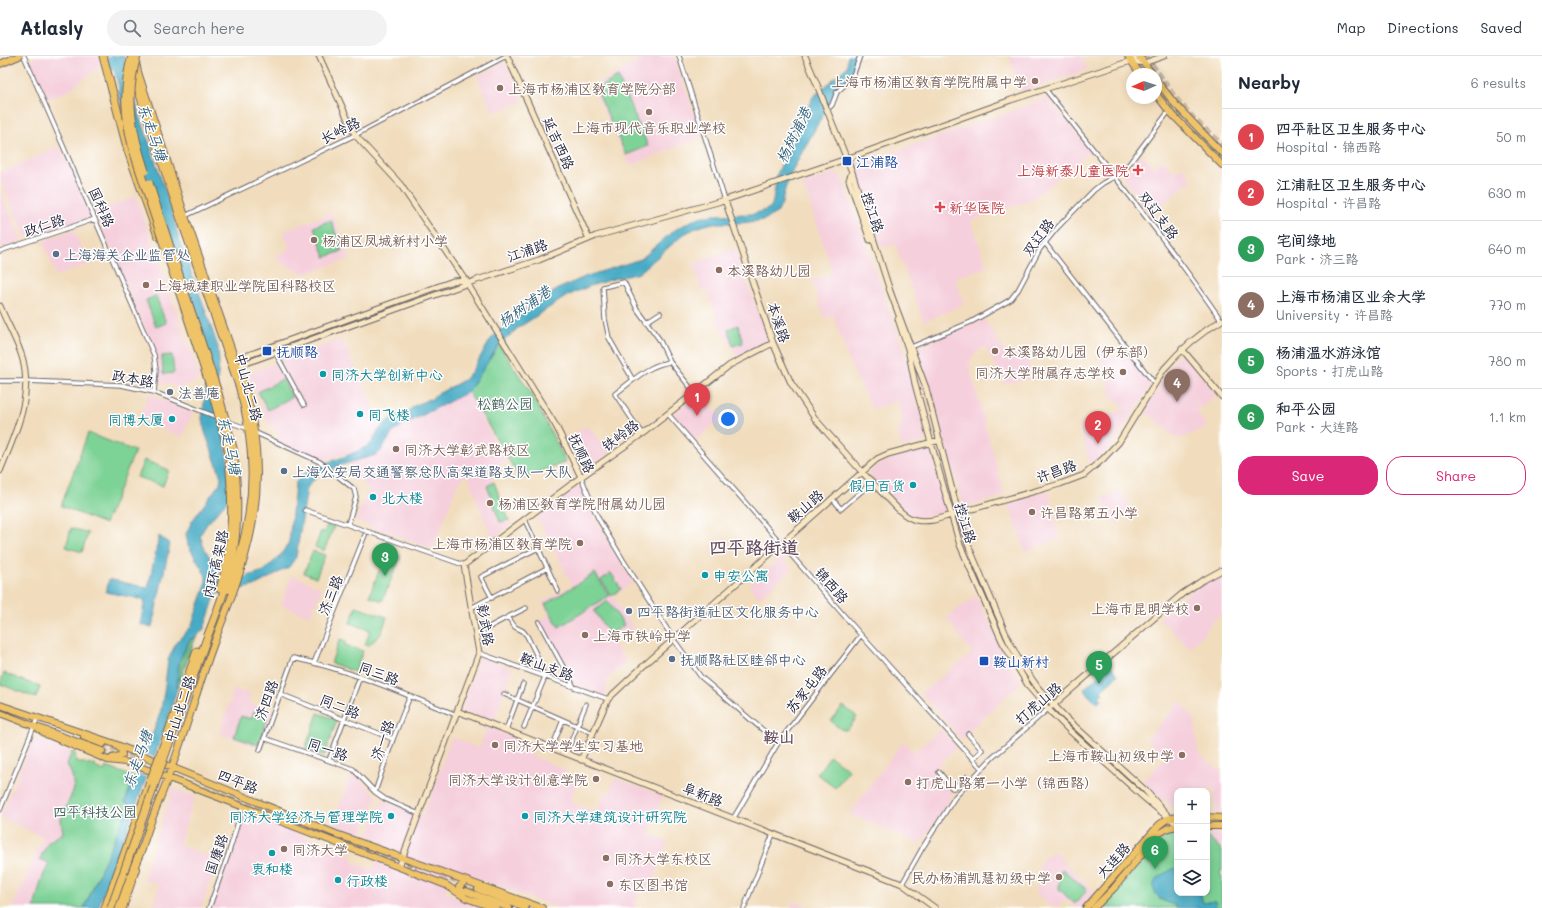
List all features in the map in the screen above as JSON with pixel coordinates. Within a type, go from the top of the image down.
[{"type":"highway","points":[[103,56],[135,173],[182,307],[189,320]]},
{"type":"highway","name":"内环高架路","points":[[105,908],[213,608],[224,573],[231,537],[232,494],[226,438],[130,136],[126,115],[126,89],[130,56]]},
{"type":"highway","name":"内环高架路","points":[[110,908],[224,589],[234,549],[238,509],[237,485],[231,437],[134,135],[130,88],[136,56]]},
{"type":"highway","points":[[118,908],[142,848]]},
{"type":"main road","points":[[0,64],[19,56]]},
{"type":"main road","name":"中山北二路","points":[[110,908],[159,775],[230,593],[239,575],[246,552],[255,509],[257,469],[255,432],[251,410],[130,66],[130,56]]},
{"type":"main road","name":"中山北二路","points":[[136,56],[138,72],[183,217]]},
{"type":"main road","points":[[1138,56],[1148,68]]},
{"type":"main road","points":[[1129,58],[1136,68]]},
{"type":"main road","points":[[1162,88],[1175,104],[1222,153]]},
{"type":"main road","points":[[1162,102],[1169,111],[1222,165]]},
{"type":"main road","name":"中山北二路","points":[[124,908],[142,848],[172,768],[230,593],[232,577],[243,542],[250,504],[251,466],[248,429],[234,363]]},
{"type":"main road","name":"四平路","points":[[0,705],[112,743],[336,834],[403,858],[466,888],[496,908]]},
{"type":"main road","name":"四平路","points":[[0,713],[34,726],[46,734],[104,758],[135,765],[446,885],[466,888],[542,908]]},
{"type":"main road","points":[[34,726],[102,748],[37,718]]},
{"type":"main road","points":[[104,758],[116,758],[122,755],[121,749],[112,743]]},
{"type":"main road","points":[[1210,817],[1222,818]]},
{"type":"main road","name":"大连路","points":[[1086,908],[1159,825],[1174,818]]},
{"type":"main road","name":"大连路","points":[[1094,908],[1114,888],[1158,834],[1174,826]]},
{"type":"main road","points":[[1210,826],[1222,826]]},
{"type":"main road","points":[[466,888],[509,908]]},
{"type":"main road","points":[[466,888],[525,908]]},
{"type":"street","name":"国科路","points":[[24,56],[154,355],[156,370],[154,392]]},
{"type":"street","name":"抚顺路","points":[[319,56],[355,136],[400,184],[466,282],[556,426],[598,518],[621,560],[674,640],[701,677],[778,744]]},
{"type":"street","name":"长岭路","points":[[183,217],[355,136],[507,56]]},
{"type":"street","name":"延吉西路","points":[[507,56],[589,238]]},
{"type":"street","name":"本溪路","points":[[679,56],[773,343],[791,383],[812,414],[862,472],[900,511],[911,520],[926,521],[951,515]]},
{"type":"street","name":"控江路","points":[[805,56],[852,172],[890,291],[926,388],[958,512],[969,547],[1008,639],[1019,660],[1035,684],[1066,718],[1174,818]]},
{"type":"street","points":[[827,110],[837,92],[848,82],[854,73],[860,56]]},
{"type":"street","name":"江浦路","points":[[234,363],[453,281],[466,282],[476,280],[540,260],[589,238],[725,200],[1138,56]]},
{"type":"street","name":"江浦路","points":[[1129,58],[1144,63],[1164,56]]},
{"type":"street","name":"双辽支路","points":[[1045,89],[1115,175],[1174,252],[1222,320]]},
{"type":"street","name":"双辽路","points":[[910,348],[971,322],[1010,300],[1018,290],[1045,243],[1056,228],[1094,190],[1115,175],[1123,172],[1169,111]]},
{"type":"street","name":"政仁路","points":[[0,251],[95,219]]},
{"type":"street","points":[[1045,243],[1156,384]]},
{"type":"street","points":[[633,380],[609,338],[605,319],[604,287],[624,282],[636,309],[659,338],[670,362],[694,392]]},
{"type":"street","points":[[0,306],[22,358],[25,371],[23,405],[20,421],[0,471]]},
{"type":"street","points":[[646,322],[660,313]]},
{"type":"street","name":"许昌路","points":[[951,515],[1060,484],[1084,475],[1103,459],[1119,442],[1164,369],[1182,348],[1198,335],[1222,320]]},
{"type":"street","name":"铁岭路","points":[[464,565],[580,477],[642,434],[730,365],[773,343]]},
{"type":"street","name":"控江路","points":[[910,348],[915,384],[960,545],[977,592],[1012,660],[1029,687],[1048,709],[1160,812],[1174,818]]},
{"type":"street","points":[[1182,348],[1222,398]]},
{"type":"street","points":[[276,352],[304,405]]},
{"type":"street","points":[[642,434],[615,394],[650,368],[659,363],[670,362]]},
{"type":"street","name":"政本路","points":[[0,382],[25,381],[122,385],[154,392],[248,429],[320,462],[356,492],[356,498],[348,524]]},
{"type":"street","name":"锦西路","points":[[668,414],[861,635],[982,769]]},
{"type":"street","name":"鞍山路","points":[[581,760],[608,700],[640,669],[876,459],[888,454],[940,440]]},
{"type":"street","points":[[832,498],[841,509],[872,482]]},
{"type":"street","points":[[305,510],[464,565]]},
{"type":"street","points":[[525,520],[558,591]]},
{"type":"street","name":"济三路","points":[[314,662],[366,535]]},
{"type":"street","points":[[492,598],[481,577],[538,548]]},
{"type":"street","name":"彰武路","points":[[399,867],[479,653],[464,565]]},
{"type":"street","points":[[471,608],[547,568]]},
{"type":"street","name":"打虎山路","points":[[902,884],[923,847],[955,797],[992,758],[1182,594],[1222,570]]},
{"type":"street","points":[[478,632],[526,608]]},
{"type":"street","points":[[508,617],[515,627],[523,631],[537,656],[539,665],[545,677],[524,726]]},
{"type":"street","points":[[539,622],[574,687]]},
{"type":"street","name":"苏家屯路","points":[[733,819],[778,744],[861,635]]},
{"type":"street","name":"鞍山支路","points":[[479,653],[608,700]]},
{"type":"street","name":"同三路","points":[[293,658],[314,662],[360,677],[456,713]]},
{"type":"street","name":"济四路","points":[[260,750],[293,658]]},
{"type":"street","points":[[329,760],[360,677]]},
{"type":"street","points":[[506,730],[523,684]]},
{"type":"street","name":"同二路","points":[[280,694],[393,739]]},
{"type":"street","points":[[504,694],[593,733]]},
{"type":"street","name":"济一路","points":[[375,792],[393,739],[410,696]]},
{"type":"street","points":[[566,754],[586,704]]},
{"type":"street","name":"阜新路","points":[[456,713],[506,730],[902,884],[934,908]]},
{"type":"street","points":[[0,810],[37,718]]},
{"type":"street","points":[[552,748],[563,720]]},
{"type":"street","points":[[968,734],[982,750],[973,759]]},
{"type":"street","name":"同一路","points":[[264,738],[353,769],[375,792],[385,799],[419,814]]},
{"type":"street","points":[[939,772],[952,788],[954,788],[966,777]]},
{"type":"street","name":"国康路","points":[[209,908],[243,806]]},
{"type":"street","points":[[744,908],[773,834]]},
{"type":"shaded area","points":[[38,56],[98,56],[101,66],[66,92],[45,100],[29,60]]},
{"type":"shaded area","name":"上海市现代音乐职业学校","points":[[647,56],[674,56],[702,137],[630,166],[592,87]]},
{"type":"shaded area","name":"上海市杨浦区教育学院附属中学","points":[[1009,56],[1082,56],[1087,70],[1020,92]]},
{"type":"shaded area","name":"上海市杨浦区教育学院分部","points":[[505,62],[523,101],[493,113],[477,77]]},
{"type":"shaded area","name":"新华医院","points":[[1047,97],[1091,151],[1030,201],[971,221],[987,267],[955,278],[964,304],[924,322],[895,244],[882,248],[853,166],[1007,113]]},
{"type":"shaded area","points":[[60,146],[92,217],[26,238],[0,180],[0,173]]},
{"type":"shaded area","points":[[1141,154],[1153,167],[1163,159],[1174,172],[1182,166],[1192,180],[1149,215],[1124,178],[1125,173]]},
{"type":"shaded area","points":[[838,173],[842,178],[903,348],[926,437],[924,442],[902,447],[897,427],[903,424],[897,401],[872,409],[851,366],[833,315],[824,318],[812,281],[833,273],[803,184]]},
{"type":"shaded area","points":[[0,190],[22,241],[0,248]]},
{"type":"shaded area","name":"上海城建职业学院国科路校区","points":[[136,196],[200,379],[180,388],[158,382],[156,356],[95,213]]},
{"type":"shaded area","name":"杨浦区凤城新村小学","points":[[332,213],[350,259],[303,274],[280,262],[277,255],[289,249],[284,231]]},
{"type":"shaded area","points":[[74,230],[89,264],[56,276],[43,241]]},
{"type":"shaded area","points":[[735,248],[767,337],[767,343],[764,346],[740,360],[720,328],[707,290],[701,291],[693,264]]},
{"type":"shaded area","points":[[984,319],[1006,353],[1014,355],[1026,349],[1033,378],[1005,384],[984,346],[972,357],[970,361],[970,369],[1005,495],[965,507],[963,505],[917,348]]},
{"type":"shaded area","name":"同济大学彰武路校区","points":[[342,339],[382,426],[393,432],[403,425],[468,391],[492,435],[509,461],[488,468],[511,524],[492,539],[467,474],[457,485],[433,549],[356,521],[368,488],[352,474],[344,454],[320,462],[280,444],[277,432],[268,422],[249,373]]},
{"type":"shaded area","points":[[1106,344],[1115,358],[1127,350],[1151,385],[1118,437],[1101,457],[1090,465],[1079,424],[1126,409],[1112,397],[1099,350]]},
{"type":"shaded area","points":[[1180,355],[1185,356],[1216,395],[1196,411],[1207,427],[1180,439],[1144,410],[1159,388],[1170,366]]},
{"type":"shaded area","points":[[700,392],[721,418],[695,440],[673,414]]},
{"type":"shaded area","points":[[149,394],[193,412],[182,437],[139,418]]},
{"type":"shaded area","points":[[588,426],[610,452],[595,464],[574,433]]},
{"type":"shaded area","points":[[930,447],[946,512],[925,517],[913,516],[906,512],[868,473],[879,464],[888,460]]},
{"type":"shaded area","name":"上海市铁岭中学","points":[[580,485],[599,524],[634,582],[613,596],[633,628],[613,643],[628,663],[608,678],[605,696],[573,683],[539,621],[549,615],[542,602],[572,585],[537,517]]},
{"type":"shaded area","name":"许昌路第五小学","points":[[1049,490],[1059,539],[1025,551],[1008,503]]},
{"type":"shaded area","points":[[1120,491],[1134,513],[1113,523],[1101,498]]},
{"type":"shaded area","points":[[782,557],[792,569],[759,598],[749,585]]},
{"type":"shaded area","name":"上海市昆明学校","points":[[1222,574],[1222,613],[1205,629],[1206,632],[1189,648],[1159,618],[1192,591]]},
{"type":"shaded area","points":[[292,575],[322,588],[310,616],[281,605]]},
{"type":"shaded area","points":[[976,596],[1002,649],[1021,683],[961,739],[921,693],[972,653],[946,618]]},
{"type":"shaded area","points":[[480,656],[513,668],[493,722],[461,709]]},
{"type":"shaded area","points":[[234,689],[251,694],[248,703],[273,710],[259,747],[219,734]]},
{"type":"shaded area","name":"上海市鞍山初级中学","points":[[1180,701],[1195,720],[1198,753],[1222,772],[1222,812],[1215,812],[1214,788],[1174,788],[1174,809],[1142,782],[1165,758],[1147,739]]},
{"type":"shaded area","points":[[487,727],[529,743],[526,753],[566,770],[564,774],[578,779],[570,802],[597,812],[605,791],[609,793],[615,778],[663,796],[649,834],[668,842],[649,894],[640,891],[634,908],[558,908],[454,870],[445,892],[485,908],[212,908],[245,811],[354,856],[352,862],[373,870],[384,841],[368,835],[381,800],[423,816],[452,737],[479,748]]},
{"type":"shaded area","name":"打虎山路第一小学（锦西路）","points":[[941,729],[956,747],[934,770],[953,794],[920,844],[849,814],[903,742],[914,752]]},
{"type":"shaded area","points":[[34,738],[72,752],[68,764],[72,775],[74,789],[61,819],[63,833],[48,842],[40,859],[49,863],[41,881],[34,908],[12,908],[43,837],[0,817]]},
{"type":"shaded area","points":[[353,772],[377,797],[360,837],[331,825]]},
{"type":"shaded area","points":[[173,788],[195,797],[179,845],[218,860],[201,908],[153,908],[159,885],[143,880]]},
{"type":"shaded area","points":[[1222,833],[1222,850],[1210,839],[1210,834]]},
{"type":"shaded area","name":"民办杨浦凯慧初级中学","points":[[1053,851],[1095,892],[1081,908],[1076,908],[1065,899],[1059,906],[1049,906],[1036,893],[1040,862]]},
{"type":"shaded area","points":[[793,901],[812,908],[790,908]]},
{"type":"green space","points":[[618,77],[648,146],[626,155],[596,89]]},
{"type":"green space","points":[[331,220],[342,251],[325,257],[314,227]]},
{"type":"green space","points":[[156,296],[166,323],[156,327],[146,300]]},
{"type":"green space","points":[[738,325],[743,343],[733,346],[728,329]]},
{"type":"green space","name":"松鹤公园","points":[[499,345],[531,393],[566,462],[520,479],[468,391]]},
{"type":"green space","points":[[172,355],[174,373],[163,374],[162,356]]},
{"type":"green space","points":[[283,379],[292,397],[268,410],[258,392]]},
{"type":"green space","points":[[88,433],[135,451],[105,524],[61,506]]},
{"type":"green space","points":[[144,460],[169,470],[163,486],[137,477]]},
{"type":"green space","points":[[494,482],[509,520],[500,522],[487,486]]},
{"type":"green space","points":[[327,525],[334,527],[324,551],[315,547],[321,531],[324,532]]},
{"type":"green space","points":[[71,528],[88,533],[82,552],[66,547]]},
{"type":"green space","points":[[313,551],[325,555],[316,578],[304,573]]},
{"type":"green space","points":[[387,551],[401,556],[382,601],[369,596]]},
{"type":"green space","points":[[595,573],[609,596],[559,627],[545,604]]},
{"type":"green space","points":[[611,573],[621,589],[611,596],[601,580]]},
{"type":"green space","points":[[608,601],[624,625],[610,635],[594,611]]},
{"type":"green space","points":[[356,607],[387,617],[381,634],[368,646],[365,645],[370,630],[350,623]]},
{"type":"green space","points":[[196,637],[177,689],[179,661],[190,640]]},
{"type":"green space","points":[[340,639],[346,641],[345,645],[363,651],[355,672],[331,663]]},
{"type":"green space","points":[[4,673],[40,687],[36,698],[0,684]]},
{"type":"green space","points":[[843,706],[857,717],[848,729],[845,730],[842,730],[831,721]]},
{"type":"green space","points":[[254,712],[268,717],[258,745],[234,737],[241,716],[251,719]]},
{"type":"green space","points":[[318,713],[337,720],[324,756],[305,749]]},
{"type":"green space","name":"四平科技公园","points":[[72,752],[75,753],[76,761],[78,761],[78,763],[85,763],[86,765],[95,764],[95,767],[104,771],[106,767],[134,777],[125,802],[129,805],[84,908],[34,908],[41,881],[49,863],[40,859],[48,842],[63,833],[61,819],[74,789],[72,775],[67,764]]},
{"type":"green space","points":[[830,756],[849,770],[835,788],[817,774]]},
{"type":"green space","points":[[1174,832],[1174,869],[1167,874],[1159,899],[1175,905],[1177,908],[1100,908],[1167,835]]},
{"type":"green space","points":[[1210,840],[1222,850],[1222,871],[1220,872],[1222,877],[1222,908],[1216,908],[1216,906],[1203,903],[1201,896],[1210,896]]},
{"type":"green space","points":[[1062,869],[1087,890],[1076,903],[1074,903],[1059,889],[1060,872]]},
{"type":"water","points":[[111,56],[124,56],[126,74],[171,208],[181,246],[218,347],[219,363],[216,395],[229,468],[228,500],[207,524],[200,535],[203,545],[220,576],[219,583],[264,571],[280,556],[289,542],[295,484],[305,473],[319,465],[349,455],[370,445],[380,429],[392,418],[411,410],[412,407],[429,399],[431,400],[434,396],[464,380],[472,371],[491,339],[520,313],[560,288],[587,276],[641,259],[673,231],[695,219],[712,215],[753,214],[771,207],[777,174],[813,97],[847,67],[848,56],[857,56],[854,68],[835,93],[794,167],[778,212],[764,220],[741,223],[713,223],[698,227],[684,234],[639,273],[590,286],[567,296],[518,328],[499,345],[468,392],[403,425],[393,432],[381,451],[376,455],[338,466],[320,475],[313,481],[307,488],[296,557],[289,567],[254,586],[216,594],[204,629],[196,637],[190,639],[179,661],[177,689],[166,725],[98,908],[84,908],[128,808],[129,805],[125,802],[134,777],[138,776],[161,710],[168,660],[177,641],[191,627],[206,585],[206,576],[188,545],[186,534],[192,521],[220,483],[221,477],[202,419],[209,361],[118,93],[119,87],[114,70],[109,67],[107,58]]},
{"type":"water","points":[[159,536],[170,544],[152,627],[140,624],[145,600],[106,592],[109,579],[148,588]]},
{"type":"water","points":[[1110,665],[1118,675],[1101,691],[1103,693],[1099,697],[1102,699],[1098,703],[1092,699],[1084,689]]},
{"type":"water","points":[[1174,868],[1174,896],[1201,896],[1203,903],[1215,901],[1216,908],[1177,908],[1175,905],[1166,902],[1155,893],[1154,889],[1156,880],[1163,874]]},
{"type":"pier","points":[[144,754],[156,758],[149,778],[137,773]]},
{"type":"tunnel","points":[[1133,56],[1142,68]]},
{"type":"tunnel","points":[[1145,56],[1174,97],[1194,120],[1222,146]]},
{"type":"tunnel","points":[[1162,96],[1182,121]]},
{"type":"tunnel","points":[[1194,132],[1222,159]]},
{"type":"tunnel","points":[[103,744],[148,761]]},
{"type":"tunnel","points":[[102,751],[136,763]]},
{"type":"tunnel","points":[[204,789],[416,870]]},
{"type":"tunnel","points":[[442,875],[468,885]]},
{"type":"place","name":"上海市杨浦区教育学院附属中学","points":[[1035,81]]},
{"type":"place","name":"上海市杨浦区教育学院分部","points":[[500,88]]},
{"type":"place","name":"上海市现代音乐职业学校","points":[[649,112]]},
{"type":"place","name":"江浦路","points":[[847,161]]},
{"type":"place","name":"上海新泰儿童医院","points":[[1138,170]]},
{"type":"place","name":"新华医院","points":[[940,207]]},
{"type":"place","name":"杨浦区凤城新村小学","points":[[314,240]]},
{"type":"place","name":"上海海关企业监管处","points":[[56,254]]},
{"type":"place","name":"本溪路幼儿园","points":[[719,270]]},
{"type":"place","name":"上海城建职业学院国科路校区","points":[[146,285]]},
{"type":"place","name":"抚顺路","points":[[267,351]]},
{"type":"place","name":"本溪路幼儿园（伊东部）","points":[[995,351]]},
{"type":"place","name":"同济大学附属存志学校","points":[[1123,372]]},
{"type":"place","name":"同济大学创新中心","points":[[323,374]]},
{"type":"place","name":"法善庵","points":[[170,392]]},
{"type":"place","name":"上海市杨浦区业余大学","points":[[1177,402]]},
{"type":"place","name":"同飞楼","points":[[360,414]]},
{"type":"place","name":"四平社区卫生服务中心","points":[[697,416]]},
{"type":"place","name":"同博大厦","points":[[172,419]]},
{"type":"place","name":"江浦社区卫生服务中心","points":[[1098,444]]},
{"type":"place","name":"同济大学彰武路校区","points":[[396,449]]},
{"type":"place","name":"上海公安局交通警察总队高架道路支队一大队","points":[[284,471]]},
{"type":"place","name":"假日百货","points":[[913,485]]},
{"type":"place","name":"北大楼","points":[[373,497]]},
{"type":"place","name":"杨浦区教育学院附属幼儿园","points":[[490,503]]},
{"type":"place","name":"许昌路第五小学","points":[[1032,512]]},
{"type":"place","name":"上海市杨浦区教育学院","points":[[580,543]]},
{"type":"place","name":"申安公寓","points":[[705,575]]},
{"type":"place","name":"宅间绿地","points":[[385,576]]},
{"type":"place","name":"上海市昆明学校","points":[[1197,608]]},
{"type":"place","name":"四平路街道社区文化服务中心","points":[[629,611]]},
{"type":"place","name":"上海市铁岭中学","points":[[585,635]]},
{"type":"place","name":"抚顺路社区睦邻中心","points":[[672,659]]},
{"type":"place","name":"鞍山新村","points":[[984,661]]},
{"type":"place","name":"杨浦温水游泳馆","points":[[1099,684]]},
{"type":"place","name":"同济大学学生实习基地","points":[[495,745]]},
{"type":"place","name":"上海市鞍山初级中学","points":[[1182,755]]},
{"type":"place","name":"同济大学设计创意学院","points":[[596,779]]},
{"type":"place","name":"打虎山路第一小学（锦西路）","points":[[908,782]]},
{"type":"place","name":"同济大学经济与管理学院","points":[[391,816]]},
{"type":"place","name":"同济大学建筑设计研究院","points":[[525,816]]},
{"type":"place","name":"同济大学","points":[[284,849]]},
{"type":"place","name":"衷和楼","points":[[272,853]]},
{"type":"place","name":"同济大学东校区","points":[[606,858]]},
{"type":"place","name":"和平公园","points":[[1155,869]]},
{"type":"place","name":"民办杨浦凯慧初级中学","points":[[1059,877]]},
{"type":"place","name":"行政楼","points":[[338,880]]},
{"type":"place","name":"东区图书馆","points":[[610,884]]},
{"type":"district","name":"四平路街道","points":[[754,547]]},
{"type":"district","name":"鞍山","points":[[779,736]]},
{"type":"water label","name":"东走马塘","points":[[153,132]]},
{"type":"water label","name":"杨树浦港","points":[[793,135]]},
{"type":"water label","name":"杨树浦港","points":[[524,306]]},
{"type":"water label","name":"东走马塘","points":[[230,445]]},
{"type":"water label","name":"东走马塘","points":[[137,759]]}]
